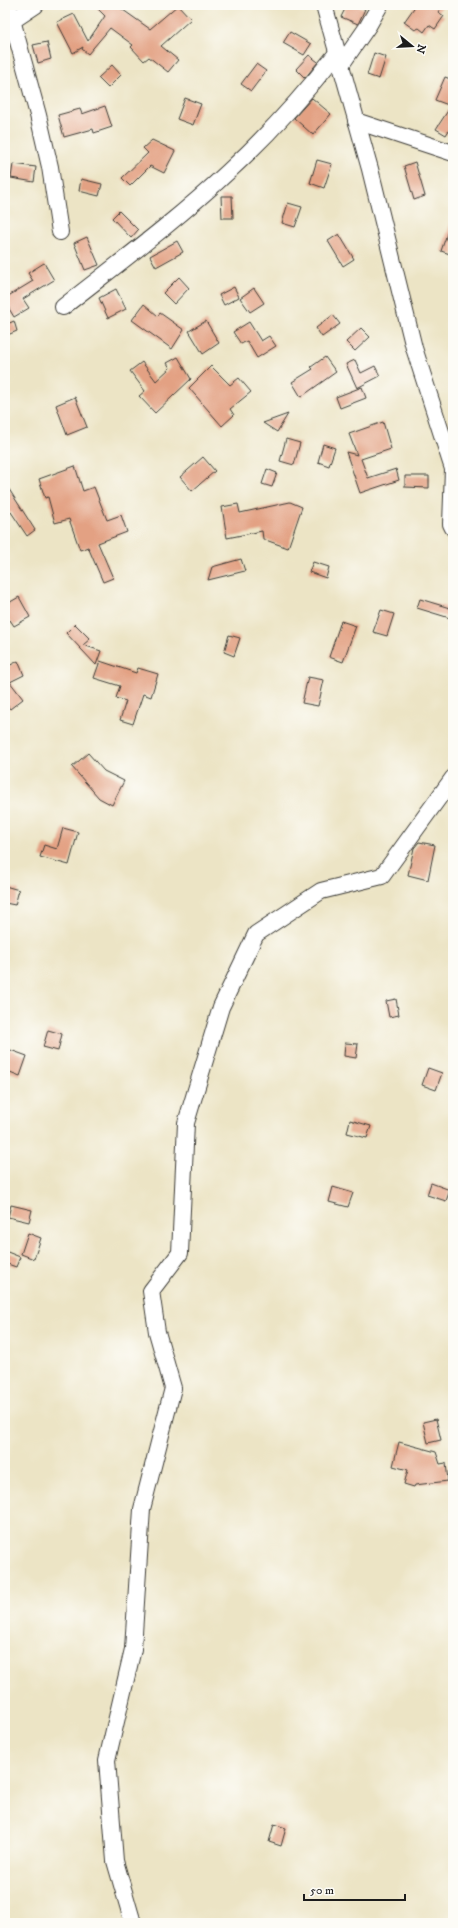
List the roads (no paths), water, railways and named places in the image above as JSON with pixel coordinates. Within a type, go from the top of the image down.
[{"type":"street","points":[[8,5],[38,115],[50,167],[60,232]]},
{"type":"street","points":[[12,21],[36,5]]},
{"type":"street","points":[[324,5],[356,121],[414,348],[453,469],[451,524],[453,528]]},
{"type":"street","points":[[63,307],[180,214],[230,171],[339,59],[368,26],[380,5]]},
{"type":"street","points":[[356,121],[453,153]]},
{"type":"street","points":[[132,1923],[115,1862],[107,1760],[133,1649],[142,1509],[173,1388],[157,1332],[152,1292],[180,1253],[186,1123],[221,1007],[256,934],[321,891],[382,876],[453,778]]}]
